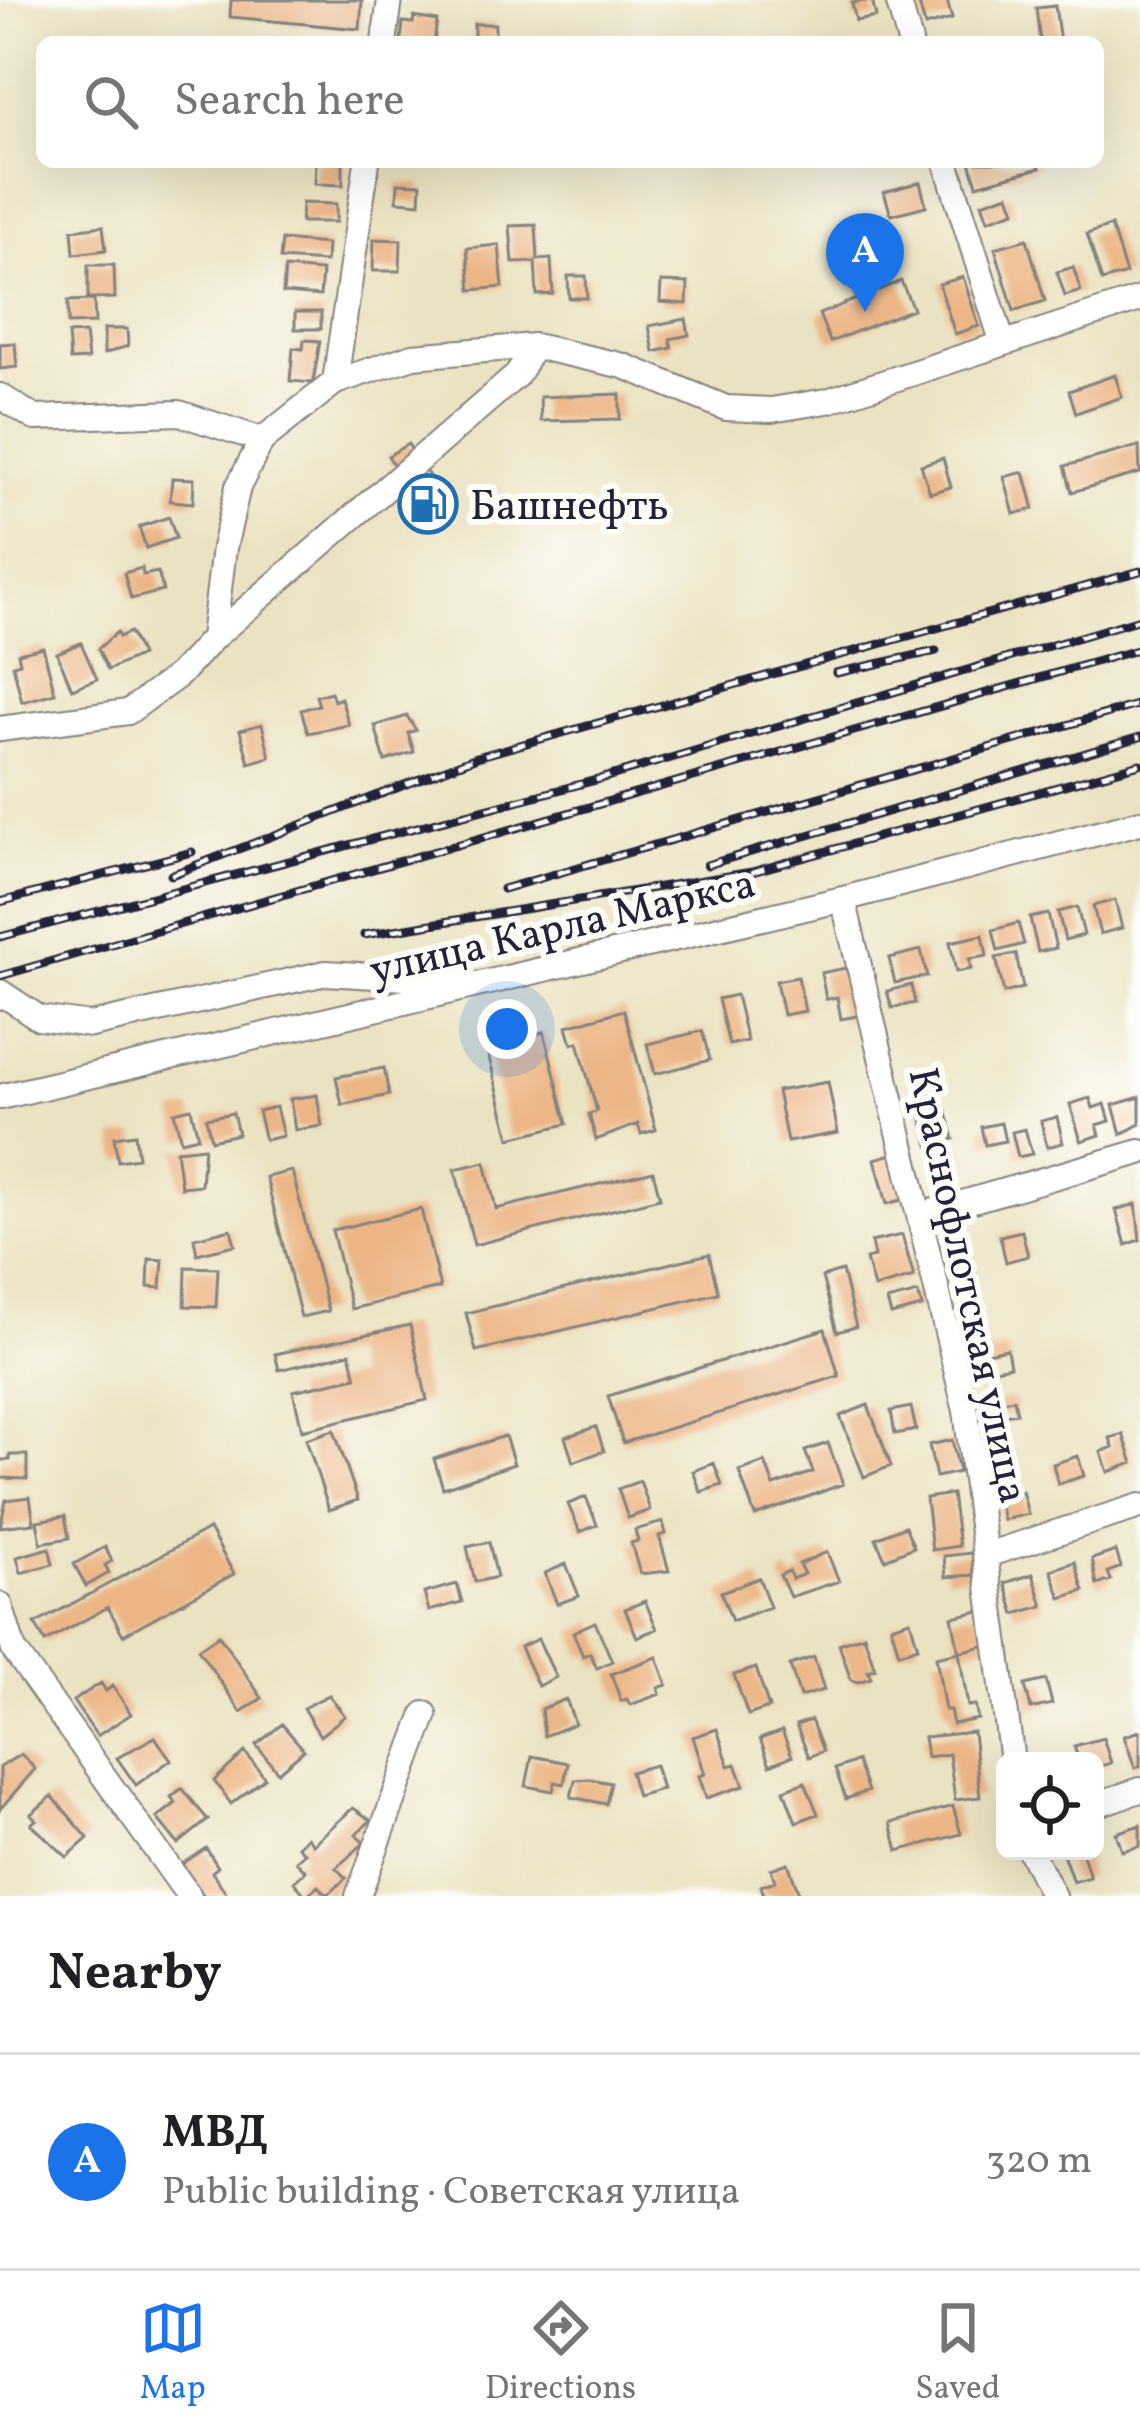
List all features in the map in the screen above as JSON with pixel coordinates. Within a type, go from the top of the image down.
[{"type":"street","points":[[385,36],[390,0]]},
{"type":"street","points":[[898,0],[908,36]]},
{"type":"street","points":[[335,382],[366,168]]},
{"type":"street","points":[[948,168],[1002,341]]},
{"type":"street","points":[[213,638],[224,548],[238,487],[262,440],[335,382],[413,356],[534,346],[624,366],[727,408],[771,410],[827,401],[1140,299]]},
{"type":"street","points":[[0,729],[128,712],[179,675],[213,638],[517,375],[534,346]]},
{"type":"street","points":[[0,396],[35,418],[179,412],[262,440]]},
{"type":"street","name":"улица Карла Маркса","points":[[0,1097],[843,899],[1140,822]]},
{"type":"street","name":"Краснофлотская улица","points":[[843,899],[966,1411],[1011,1752]]},
{"type":"street","points":[[0,997],[0,992],[39,1018],[91,1024],[326,973],[482,983]]},
{"type":"street","points":[[921,1215],[1140,1152]]},
{"type":"street","points":[[986,1555],[1140,1506]]},
{"type":"street","points":[[0,1605],[7,1657],[189,1896]]},
{"type":"street","points":[[358,1896],[424,1714]]},
{"type":"street","points":[[1104,1801],[1140,1790]]},
{"type":"street","points":[[1035,1860],[1053,1896]]},
{"type":"building","points":[[231,0],[362,0],[360,29],[230,17]]},
{"type":"building","points":[[872,0],[876,17],[856,21],[852,3]]},
{"type":"building","points":[[918,0],[947,0],[952,19],[925,26]]},
{"type":"building","points":[[1055,6],[1059,36],[1039,36],[1036,8]]},
{"type":"building","points":[[414,17],[437,21],[435,36],[402,36],[403,22],[413,23]]},
{"type":"building","points":[[474,24],[495,24],[495,36],[474,36]]},
{"type":"building","points":[[316,168],[343,168],[343,185],[315,184]]},
{"type":"building","points":[[972,168],[1040,168],[977,185]]},
{"type":"building","points":[[920,182],[926,206],[891,215],[884,192]]},
{"type":"building","points":[[398,183],[421,184],[420,203],[397,201]]},
{"type":"building","points":[[1009,194],[1015,211],[988,220],[982,203]]},
{"type":"building","points":[[302,203],[336,204],[336,222],[301,222]]},
{"type":"building","points":[[536,225],[538,260],[551,259],[553,294],[537,295],[535,262],[513,263],[510,226]]},
{"type":"building","points":[[103,226],[106,250],[74,254],[72,230]]},
{"type":"building","points":[[1111,226],[1126,274],[1102,281],[1087,234]]},
{"type":"building","points":[[859,234],[878,283],[861,290],[842,241]]},
{"type":"building","points":[[374,239],[401,240],[400,271],[373,271]]},
{"type":"building","points":[[1027,239],[1045,301],[1014,311],[995,248]]},
{"type":"building","points":[[282,240],[327,244],[326,262],[280,259]]},
{"type":"building","points":[[499,245],[503,287],[471,290],[467,248]]},
{"type":"building","points":[[88,265],[114,265],[115,298],[88,299]]},
{"type":"building","points":[[1073,267],[1081,291],[1065,296],[1057,272]]},
{"type":"building","points":[[285,268],[322,271],[320,296],[283,293]]},
{"type":"building","points":[[568,276],[586,276],[587,298],[569,298]]},
{"type":"building","points":[[963,277],[979,326],[955,334],[939,284]]},
{"type":"building","points":[[901,281],[913,309],[830,342],[819,314]]},
{"type":"building","points":[[661,282],[688,283],[687,304],[660,302]]},
{"type":"building","points":[[94,300],[95,323],[68,324],[68,301]]},
{"type":"building","points":[[295,312],[321,312],[321,329],[295,329]]},
{"type":"building","points":[[686,319],[689,335],[670,339],[672,348],[654,352],[649,326]]},
{"type":"building","points":[[104,329],[127,329],[128,346],[104,354]]},
{"type":"building","points":[[85,333],[88,359],[70,360],[68,334]]},
{"type":"building","points":[[304,340],[320,341],[313,383],[290,381],[293,348],[303,349]]},
{"type":"building","points":[[15,343],[17,367],[0,369],[0,344]]},
{"type":"building","points":[[1115,375],[1122,397],[1076,413],[1069,391]]},
{"type":"building","points":[[620,394],[620,419],[541,421],[540,397]]},
{"type":"building","points":[[408,444],[445,501],[425,514],[388,456]]},
{"type":"building","points":[[1139,446],[1140,473],[1072,492],[1065,466]]},
{"type":"building","points":[[943,458],[951,487],[930,493],[921,465]]},
{"type":"building","points":[[1024,472],[1034,509],[1014,514],[1004,477]]},
{"type":"building","points":[[172,478],[194,479],[193,503],[170,501]]},
{"type":"building","points":[[169,517],[176,538],[146,548],[139,527]]},
{"type":"building","points":[[142,568],[143,575],[158,572],[163,591],[131,599],[124,573]]},
{"type":"building","points":[[117,632],[119,637],[130,632],[141,655],[108,670],[98,649]]},
{"type":"building","points":[[81,643],[97,679],[72,689],[57,653]]},
{"type":"building","points":[[43,647],[55,693],[22,702],[13,665],[20,663],[18,653]]},
{"type":"building","points":[[331,692],[334,701],[341,698],[349,725],[308,733],[301,710],[319,705],[316,696]]},
{"type":"building","points":[[407,716],[416,730],[408,733],[414,752],[385,761],[375,726]]},
{"type":"building","points":[[262,724],[270,757],[249,763],[240,730]]},
{"type":"building","points":[[1115,900],[1122,928],[1100,934],[1093,906]]},
{"type":"building","points":[[1077,907],[1084,935],[1065,940],[1058,912]]},
{"type":"building","points":[[1048,914],[1056,948],[1038,952],[1030,918]]},
{"type":"building","points":[[1018,923],[1024,944],[998,951],[993,930]]},
{"type":"building","points":[[983,935],[987,956],[969,959],[971,969],[956,972],[950,942]]},
{"type":"building","points":[[921,950],[927,976],[895,983],[889,958]]},
{"type":"building","points":[[1016,954],[1023,988],[1004,993],[996,958]]},
{"type":"building","points":[[846,968],[862,1015],[841,1019],[837,997],[826,999],[821,973]]},
{"type":"building","points":[[798,977],[805,1011],[783,1015],[776,981]]},
{"type":"building","points":[[911,985],[915,1003],[892,1008],[887,991]]},
{"type":"building","points":[[736,995],[747,1041],[729,1045],[718,999]]},
{"type":"building","points":[[624,1010],[656,1130],[641,1134],[638,1124],[596,1140],[589,1114],[597,1111],[578,1042],[572,1044],[567,1026]]},
{"type":"building","points":[[702,1031],[710,1060],[655,1074],[647,1044]]},
{"type":"building","points":[[544,1032],[567,1124],[510,1138],[486,1046]]},
{"type":"building","points":[[384,1068],[389,1095],[342,1105],[336,1077]]},
{"type":"building","points":[[935,1068],[940,1092],[919,1096],[914,1073]]},
{"type":"building","points":[[828,1082],[838,1133],[787,1142],[777,1091]]},
{"type":"building","points":[[317,1095],[322,1126],[295,1130],[290,1099]]},
{"type":"building","points":[[1140,1097],[1140,1124],[1121,1134],[1113,1105]]},
{"type":"building","points":[[1090,1098],[1093,1108],[1105,1104],[1110,1121],[1097,1125],[1100,1135],[1081,1141],[1070,1104]]},
{"type":"building","points":[[276,1107],[283,1136],[265,1140],[258,1111]]},
{"type":"building","points":[[191,1108],[198,1137],[181,1141],[174,1112]]},
{"type":"building","points":[[946,1110],[954,1139],[945,1142],[954,1171],[938,1176],[921,1116]]},
{"type":"building","points":[[233,1113],[238,1134],[211,1140],[206,1118]]},
{"type":"building","points":[[1057,1117],[1063,1143],[1047,1147],[1041,1121]]},
{"type":"building","points":[[1001,1123],[1005,1141],[985,1145],[981,1127]]},
{"type":"building","points":[[1025,1129],[1032,1154],[1018,1157],[1012,1132]]},
{"type":"building","points":[[135,1134],[138,1158],[118,1161],[114,1137]]},
{"type":"building","points":[[204,1147],[201,1185],[181,1187],[176,1150]]},
{"type":"building","points":[[892,1154],[905,1199],[887,1204],[875,1159]]},
{"type":"building","points":[[485,1162],[496,1209],[653,1171],[660,1198],[474,1245],[455,1169]]},
{"type":"building","points":[[292,1171],[328,1311],[301,1317],[266,1177]]},
{"type":"building","points":[[1136,1204],[1140,1240],[1126,1245],[1116,1210]]},
{"type":"building","points":[[421,1209],[440,1288],[351,1309],[332,1230]]},
{"type":"building","points":[[231,1229],[235,1245],[197,1254],[194,1238]]},
{"type":"building","points":[[1022,1231],[1028,1256],[1006,1262],[1000,1236]]},
{"type":"building","points":[[902,1235],[914,1277],[874,1288],[866,1259],[874,1257],[871,1242]]},
{"type":"building","points":[[969,1246],[978,1281],[958,1286],[948,1252]]},
{"type":"building","points":[[709,1254],[718,1293],[476,1351],[466,1313]]},
{"type":"building","points":[[149,1259],[163,1260],[161,1288],[148,1287]]},
{"type":"building","points":[[186,1267],[218,1268],[216,1307],[185,1306]]},
{"type":"building","points":[[842,1271],[856,1327],[837,1332],[822,1277]]},
{"type":"building","points":[[918,1293],[922,1307],[891,1315],[887,1301]]},
{"type":"building","points":[[410,1325],[427,1400],[302,1430],[293,1391],[356,1377],[350,1353],[279,1370],[275,1354]]},
{"type":"building","points":[[825,1329],[839,1376],[623,1443],[608,1396]]},
{"type":"building","points":[[1007,1349],[1010,1366],[974,1373],[971,1356]]},
{"type":"building","points":[[1014,1399],[1017,1413],[985,1418],[983,1404]]},
{"type":"building","points":[[868,1405],[891,1466],[864,1477],[840,1416]]},
{"type":"building","points":[[911,1407],[916,1430],[895,1434],[891,1411]]},
{"type":"building","points":[[596,1427],[604,1451],[573,1462],[565,1437]]},
{"type":"building","points":[[334,1430],[358,1500],[329,1510],[306,1439]]},
{"type":"building","points":[[1123,1434],[1133,1463],[1108,1472],[1101,1452],[1113,1447],[1110,1438]]},
{"type":"building","points":[[505,1436],[514,1464],[443,1488],[434,1459]]},
{"type":"building","points":[[952,1440],[959,1472],[936,1477],[929,1445]]},
{"type":"building","points":[[828,1443],[843,1484],[755,1516],[739,1471],[765,1462],[774,1486],[813,1472],[805,1451]]},
{"type":"building","points":[[10,1455],[27,1455],[27,1479],[0,1478],[0,1460],[10,1460]]},
{"type":"building","points":[[1078,1456],[1084,1476],[1058,1484],[1053,1464]]},
{"type":"building","points":[[714,1463],[722,1485],[701,1492],[693,1471]]},
{"type":"building","points":[[640,1481],[650,1510],[628,1518],[618,1489]]},
{"type":"building","points":[[1022,1491],[1028,1514],[1003,1520],[998,1497]]},
{"type":"building","points":[[952,1494],[959,1546],[932,1550],[926,1498]]},
{"type":"building","points":[[30,1497],[34,1523],[0,1527],[6,1500]]},
{"type":"building","points":[[586,1497],[597,1525],[580,1532],[568,1504]]},
{"type":"building","points":[[65,1516],[69,1538],[41,1543],[37,1521]]},
{"type":"building","points":[[663,1522],[666,1534],[659,1536],[669,1571],[640,1574],[631,1543],[638,1541],[635,1530]]},
{"type":"building","points":[[905,1526],[914,1547],[885,1559],[876,1538]]},
{"type":"building","points":[[209,1529],[234,1574],[123,1635],[108,1607],[45,1642],[35,1624]]},
{"type":"building","points":[[489,1542],[497,1577],[475,1582],[467,1547]]},
{"type":"building","points":[[105,1547],[112,1561],[105,1565],[109,1573],[86,1586],[74,1564]]},
{"type":"building","points":[[49,1548],[53,1564],[21,1573],[17,1557]]},
{"type":"building","points":[[1116,1551],[1121,1567],[1108,1572],[1111,1580],[1097,1585],[1092,1559]]},
{"type":"building","points":[[827,1552],[839,1581],[790,1597],[780,1575],[789,1571],[792,1579],[804,1574],[799,1564]]},
{"type":"building","points":[[972,1553],[974,1575],[946,1577],[944,1556]]},
{"type":"building","points":[[1075,1562],[1084,1591],[1061,1598],[1051,1570]]},
{"type":"building","points":[[566,1564],[579,1596],[557,1604],[545,1573]]},
{"type":"building","points":[[1033,1574],[1043,1606],[1015,1614],[1005,1583]]},
{"type":"building","points":[[759,1578],[770,1607],[732,1621],[721,1592]]},
{"type":"building","points":[[457,1584],[462,1602],[429,1611],[424,1593]]},
{"type":"building","points":[[645,1601],[657,1629],[637,1637],[625,1609]]},
{"type":"building","points":[[980,1611],[988,1645],[959,1652],[952,1617]]},
{"type":"building","points":[[910,1620],[918,1647],[899,1653],[891,1626]]},
{"type":"building","points":[[595,1622],[612,1661],[597,1668],[590,1653],[583,1656],[573,1632]]},
{"type":"building","points":[[219,1635],[262,1698],[241,1712],[198,1649]]},
{"type":"building","points":[[864,1635],[875,1669],[868,1671],[871,1678],[858,1682],[851,1680],[839,1644]]},
{"type":"building","points":[[538,1639],[556,1677],[538,1686],[520,1647]]},
{"type":"building","points":[[959,1652],[968,1706],[975,1705],[978,1719],[953,1724],[950,1710],[945,1710],[936,1657]]},
{"type":"building","points":[[657,1657],[667,1685],[658,1688],[660,1694],[630,1705],[627,1699],[621,1701],[611,1674]]},
{"type":"building","points":[[814,1657],[824,1690],[800,1697],[790,1665]]},
{"type":"building","points":[[756,1668],[769,1708],[748,1715],[734,1675]]},
{"type":"building","points":[[1046,1680],[1052,1704],[1031,1709],[1025,1685]]},
{"type":"building","points":[[101,1683],[106,1691],[113,1686],[131,1714],[97,1736],[73,1701]]},
{"type":"building","points":[[329,1695],[345,1716],[320,1736],[303,1708]]},
{"type":"building","points":[[566,1699],[575,1724],[544,1736],[541,1709]]},
{"type":"building","points":[[811,1720],[823,1751],[809,1757],[796,1725]]},
{"type":"building","points":[[282,1724],[304,1750],[278,1772],[256,1745]]},
{"type":"building","points":[[717,1729],[729,1766],[736,1764],[744,1786],[706,1798],[699,1776],[705,1774],[693,1737]]},
{"type":"building","points":[[782,1731],[792,1756],[770,1765],[760,1739]]},
{"type":"building","points":[[1140,1731],[1140,1766],[1135,1768],[1124,1736]]},
{"type":"building","points":[[973,1732],[980,1797],[955,1800],[949,1754],[927,1757],[924,1737]]},
{"type":"building","points":[[155,1737],[171,1760],[136,1785],[117,1758]]},
{"type":"building","points":[[1103,1738],[1111,1763],[1104,1765],[1104,1752],[1076,1752],[1074,1746]]},
{"type":"building","points":[[245,1752],[265,1778],[231,1804],[214,1781]]},
{"type":"building","points":[[21,1754],[35,1769],[0,1809],[0,1767]]},
{"type":"building","points":[[532,1756],[568,1763],[564,1784],[555,1782],[553,1791],[526,1786]]},
{"type":"building","points":[[857,1761],[868,1791],[846,1799],[835,1769]]},
{"type":"building","points":[[655,1765],[662,1789],[637,1796],[630,1772]]},
{"type":"building","points":[[575,1780],[611,1783],[606,1804],[571,1797]]},
{"type":"building","points":[[805,1782],[818,1814],[796,1822],[784,1790]]},
{"type":"building","points":[[182,1788],[208,1820],[178,1844],[157,1818],[176,1803],[171,1797]]},
{"type":"building","points":[[52,1796],[88,1838],[67,1857],[31,1824],[36,1820],[31,1814]]},
{"type":"building","points":[[953,1806],[961,1834],[898,1851],[891,1823]]},
{"type":"building","points":[[353,1808],[371,1820],[356,1835],[364,1843],[336,1868],[346,1878],[327,1895],[318,1886],[306,1896],[294,1882],[306,1871],[296,1861],[305,1853],[298,1846],[307,1837],[313,1844]]},
{"type":"building","points":[[1140,1825],[1140,1846],[1122,1851],[1116,1833]]},
{"type":"building","points":[[206,1848],[218,1867],[212,1872],[228,1896],[204,1896],[182,1864]]},
{"type":"building","points":[[1065,1860],[1085,1860],[1090,1877],[1073,1882]]},
{"type":"building","points":[[788,1863],[800,1896],[764,1896],[761,1886],[775,1881],[771,1869]]},
{"type":"railway","points":[[171,875],[477,757],[1140,571]]},
{"type":"railway","points":[[0,937],[600,779],[1140,619]]},
{"type":"railway","points":[[0,976],[1140,649]]},
{"type":"railway","points":[[836,673],[936,651]]},
{"type":"railway","points":[[503,889],[1140,704]]},
{"type":"railway","points":[[707,865],[1140,737]]},
{"type":"railway","points":[[364,935],[752,872],[1140,764]]},
{"type":"railway","points":[[0,902],[192,852]]},
{"type":"place","name":"МВД","points":[[865,312]]},
{"type":"place","name":"Башнефть","points":[[428,504]]}]
